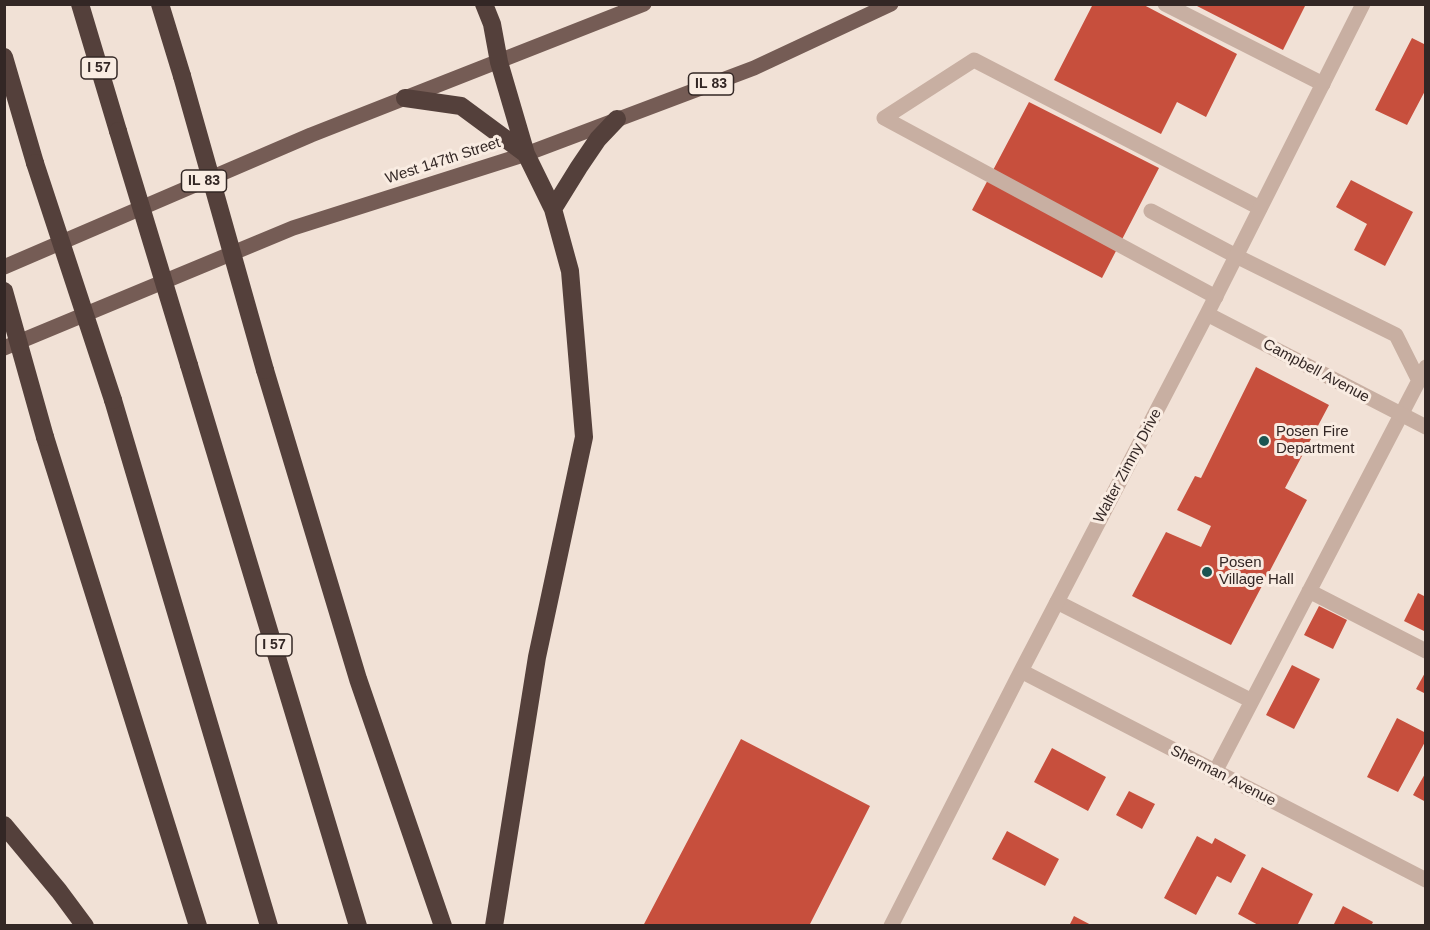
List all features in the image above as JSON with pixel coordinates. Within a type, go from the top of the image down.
[{"type":"highway","name":"I 57","points":[[80,4],[358,926]]},
{"type":"highway","points":[[160,4],[265,370],[358,679],[443,926]]},
{"type":"highway","points":[[484,4],[492,24],[500,62],[526,154],[553,209],[570,271],[584,436],[537,657],[494,926]]},
{"type":"highway","points":[[4,57],[35,163],[113,400],[269,926]]},
{"type":"highway","points":[[405,98],[461,106],[526,154]]},
{"type":"highway","points":[[553,209],[598,139],[617,119]]},
{"type":"highway","points":[[4,291],[45,437],[198,926]]},
{"type":"highway","points":[[4,825],[85,926]]},
{"type":"main road","name":"IL 83","points":[[4,267],[311,135],[644,4]]},
{"type":"main road","name":"West 147th Street","points":[[4,348],[293,228],[526,154],[754,68],[891,4]]},
{"type":"street","points":[[1165,4],[1323,84]]},
{"type":"street","name":"Walter Zimny Drive","points":[[891,926],[1216,297],[1363,4]]},
{"type":"street","points":[[1216,297],[884,118],[974,60],[1260,208]]},
{"type":"street","points":[[1151,211],[1396,335],[1422,374],[1215,772]]},
{"type":"street","name":"Campbell Avenue","points":[[1207,314],[1425,427]]},
{"type":"street","points":[[1309,591],[1425,651]]},
{"type":"street","points":[[1057,602],[1252,701]]},
{"type":"street","name":"Sherman Avenue","points":[[1021,671],[1425,880]]},
{"type":"building","points":[[1093,4],[1142,4],[1237,54],[1206,117],[1177,102],[1161,134],[1054,80]]},
{"type":"building","points":[[1198,4],[1306,4],[1283,50],[1197,6]]},
{"type":"building","points":[[1412,38],[1426,45],[1426,89],[1407,125],[1375,110]]},
{"type":"building","points":[[1029,102],[1159,168],[1102,278],[972,210]]},
{"type":"building","points":[[1351,180],[1413,212],[1385,266],[1354,250],[1367,224],[1336,207]]},
{"type":"building","name":"Posen Village Hall","points":[[1256,367],[1329,405],[1285,488],[1307,500],[1231,645],[1132,596],[1166,532],[1201,547],[1211,526],[1177,510],[1195,476],[1201,478]]},
{"type":"building","points":[[1418,593],[1426,597],[1426,632],[1404,621]]},
{"type":"building","points":[[1319,606],[1347,620],[1333,649],[1304,635]]},
{"type":"building","points":[[1292,665],[1320,679],[1294,729],[1266,715]]},
{"type":"building","points":[[1426,671],[1426,694],[1416,689]]},
{"type":"building","points":[[1397,718],[1426,733],[1426,740],[1398,792],[1367,777]]},
{"type":"building","points":[[741,739],[870,806],[809,926],[643,926]]},
{"type":"building","points":[[1052,748],[1106,777],[1088,811],[1034,782]]},
{"type":"building","points":[[1426,772],[1426,802],[1413,795]]},
{"type":"building","points":[[1129,791],[1155,804],[1142,829],[1116,815]]},
{"type":"building","points":[[1007,831],[1059,859],[1045,886],[992,859]]},
{"type":"building","points":[[1197,836],[1212,844],[1215,838],[1246,855],[1231,883],[1217,876],[1196,915],[1164,898]]},
{"type":"building","points":[[1262,867],[1313,894],[1297,926],[1260,926],[1238,914]]},
{"type":"building","points":[[1343,906],[1373,922],[1371,926],[1333,926]]},
{"type":"building","points":[[1074,916],[1093,926],[1069,926]]},
{"type":"place","name":"Posen Fire Department","points":[[1264,441]]},
{"type":"place","name":"Posen Village Hall","points":[[1207,572]]}]
